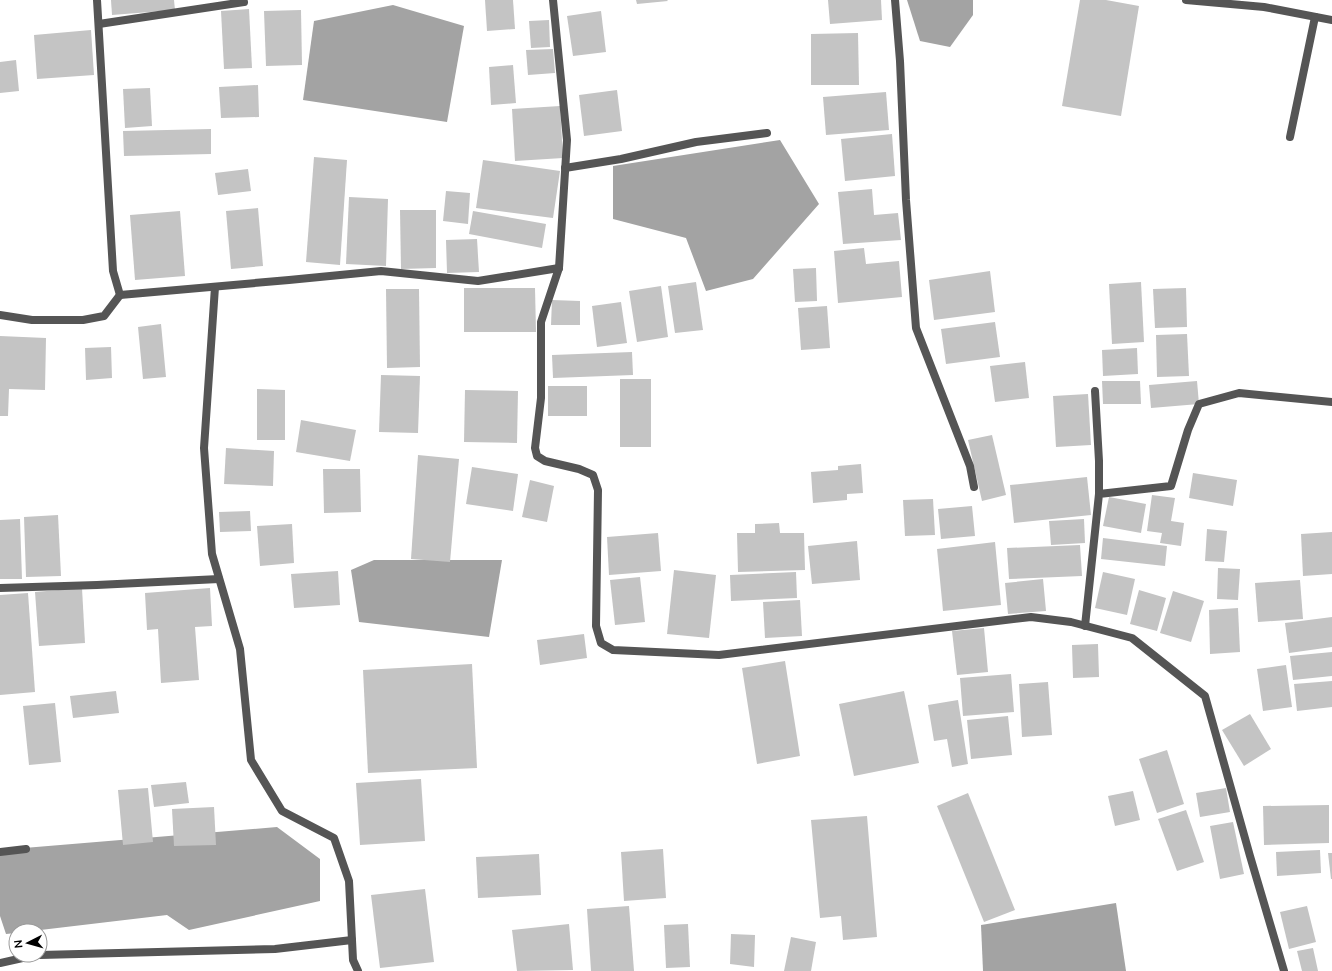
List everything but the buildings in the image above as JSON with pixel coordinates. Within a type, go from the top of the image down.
[{"type":"street","points":[[97,0],[113,271],[120,295]]},
{"type":"street","points":[[553,0],[567,140],[566,168],[559,268],[541,322],[541,398],[535,448],[537,456],[545,461],[579,469],[594,475],[598,490],[596,626],[600,643],[613,650],[719,655],[1031,617],[1071,622],[1132,638],[1205,696],[1284,971]]},
{"type":"street","points":[[895,0],[900,61],[906,200],[916,328],[970,466],[974,488]]},
{"type":"street","points":[[1186,0],[1264,7],[1332,20]]},
{"type":"street","points":[[99,24],[244,2]]},
{"type":"street","points":[[1290,137],[1315,17]]},
{"type":"street","points":[[566,168],[621,159],[696,142],[767,133]]},
{"type":"street","points":[[0,315],[32,320],[83,320],[104,316],[120,295],[381,271],[478,281],[559,268]]},
{"type":"street","points":[[215,287],[204,448],[212,554],[240,649],[250,760],[282,811],[334,838],[349,881],[353,960],[358,971]]},
{"type":"street","points":[[1084,626],[1099,494],[1099,461],[1095,391]]},
{"type":"street","points":[[1099,494],[1171,486],[1188,430],[1199,404],[1239,393],[1332,402]]},
{"type":"street","points":[[0,588],[219,579]]},
{"type":"street","points":[[0,852],[26,849]]},
{"type":"street","points":[[48,955],[275,949],[352,940]]},
{"type":"shaded area","points":[[907,0],[973,0],[973,15],[950,47],[920,41]]},
{"type":"shaded area","points":[[393,5],[464,26],[447,122],[303,100],[314,21]]},
{"type":"shaded area","points":[[780,140],[819,204],[753,279],[706,291],[686,238],[613,219],[613,166]]},
{"type":"shaded area","points":[[374,560],[502,560],[489,637],[359,622],[351,570]]},
{"type":"shaded area","points":[[277,827],[320,859],[320,901],[189,930],[167,915],[48,929],[48,923],[8,923],[8,934],[6,934],[0,916],[0,850]]},
{"type":"shaded area","points":[[1116,903],[1126,971],[983,971],[981,925]]}]
